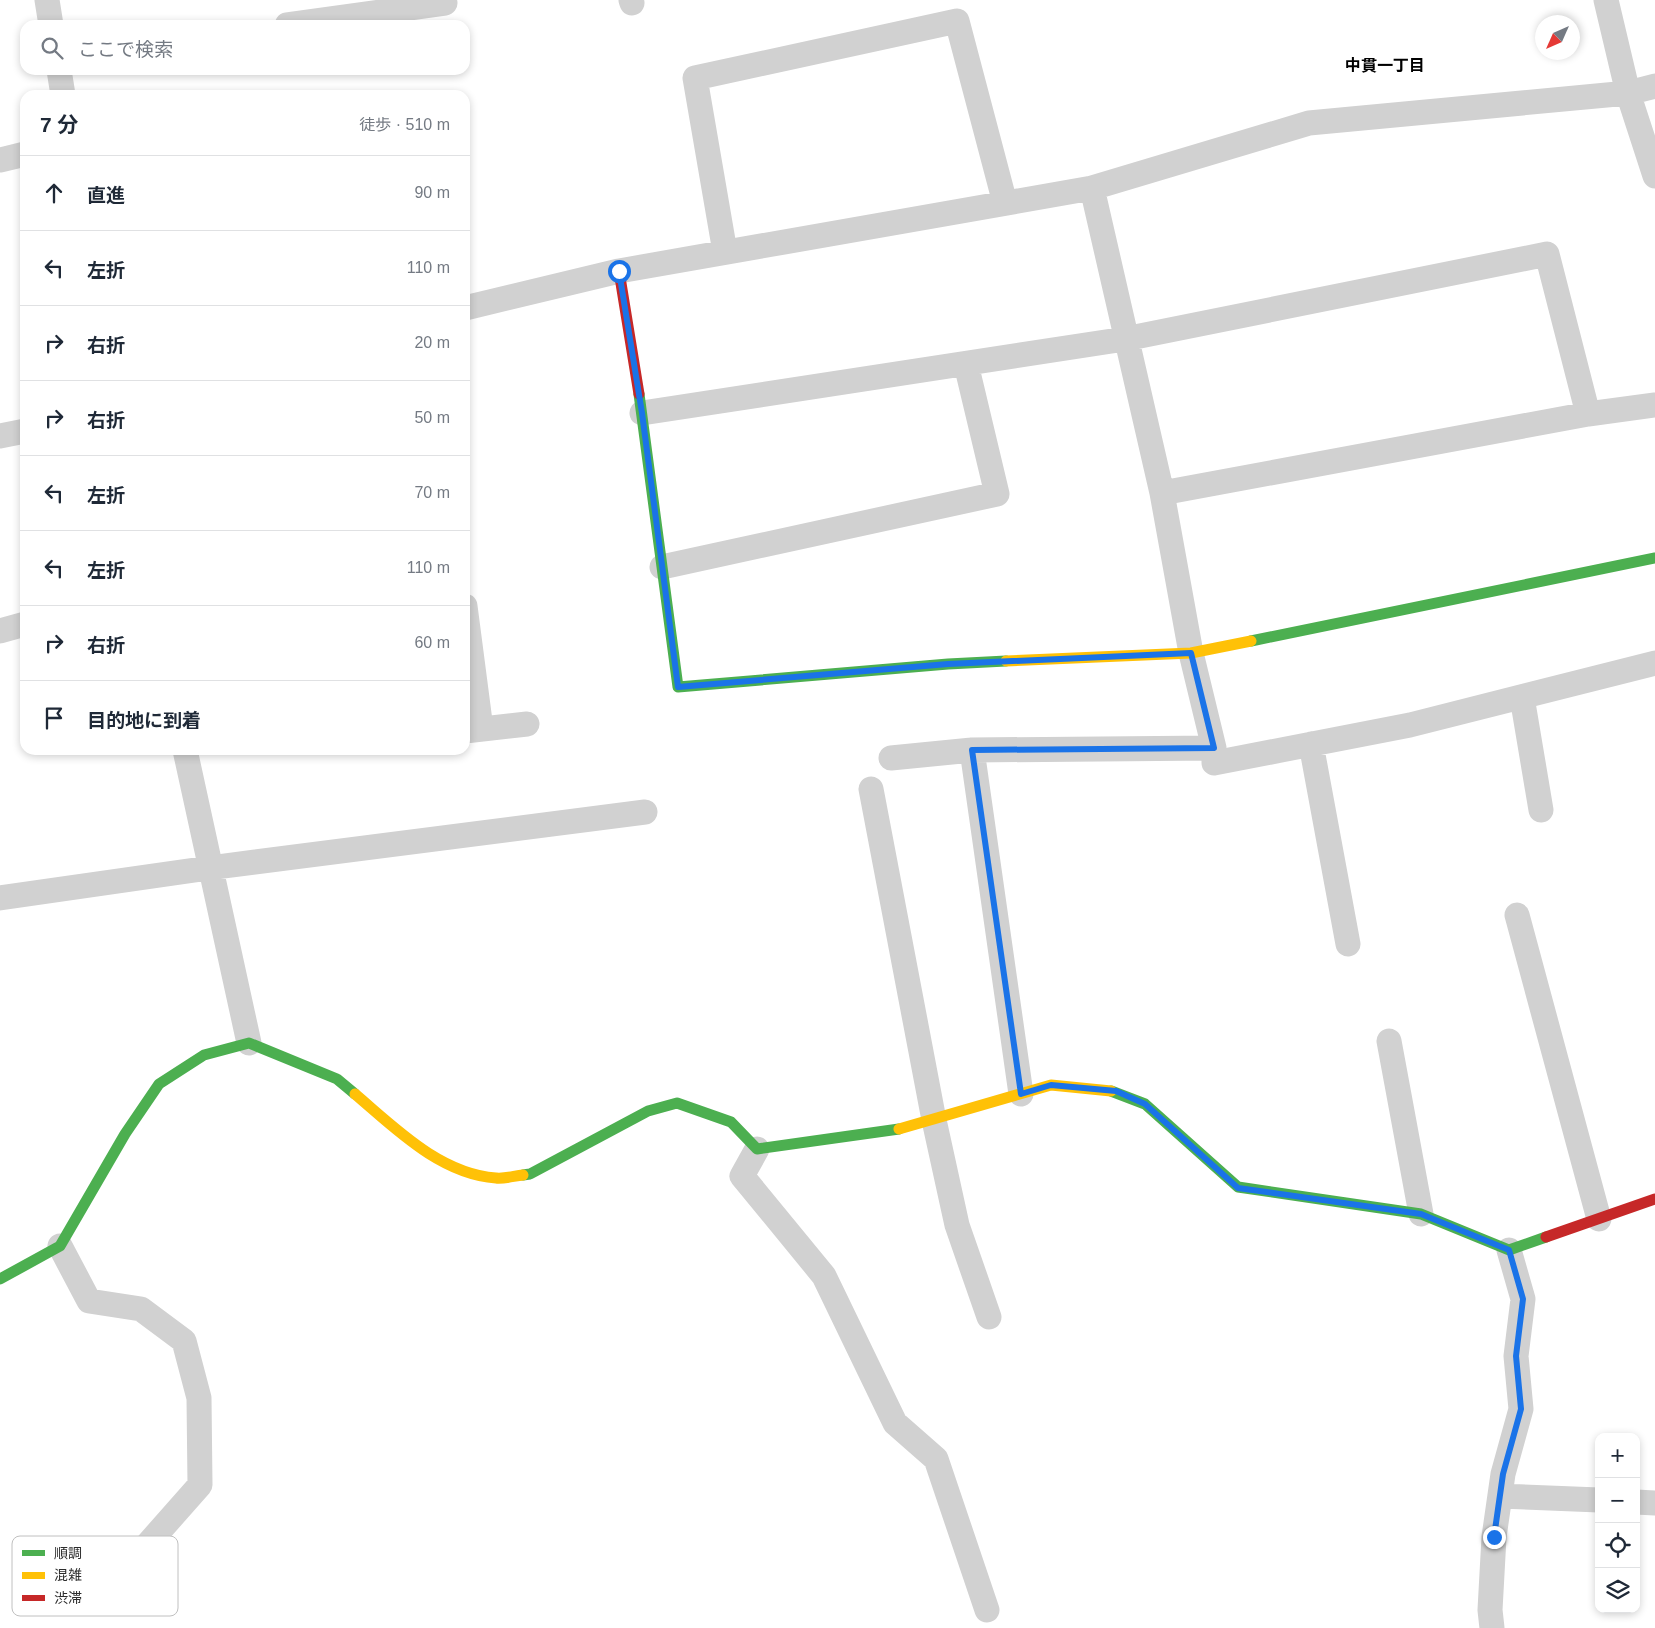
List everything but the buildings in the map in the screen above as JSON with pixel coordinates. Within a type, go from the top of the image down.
[{"type":"street","points":[[47,0],[50,20]]},
{"type":"street","points":[[1606,0],[1628,92],[1655,176]]},
{"type":"street","points":[[324,20],[445,3]]},
{"type":"street","points":[[725,252],[695,78],[958,21],[1005,203]]},
{"type":"street","points":[[60,75],[62,90]]},
{"type":"street","points":[[470,307],[619,271],[1092,188],[1309,123],[1628,92],[1655,86]]},
{"type":"street","points":[[0,160],[20,155]]},
{"type":"street","points":[[1092,188],[1125,339],[1162,493],[1191,653],[1214,748],[1214,763],[1410,724],[1655,663]]},
{"type":"street","points":[[642,413],[1125,339],[1547,254],[1588,414]]},
{"type":"street","points":[[619,271],[642,413],[678,687],[948,664],[1191,653],[1655,558]]},
{"type":"street","points":[[662,567],[997,494],[966,364]]},
{"type":"street","points":[[1162,493],[1588,414],[1655,405]]},
{"type":"street","points":[[0,436],[20,432]]},
{"type":"street","points":[[0,631],[20,625]]},
{"type":"street","points":[[470,684],[473,730],[527,724]]},
{"type":"street","points":[[1522,697],[1542,810]]},
{"type":"street","points":[[1311,744],[1348,944]]},
{"type":"street","points":[[891,758],[972,750],[1214,748]]},
{"type":"street","points":[[972,750],[1021,1094]]},
{"type":"street","points":[[186,755],[209,868],[249,1043]]},
{"type":"street","points":[[871,789],[934,1120],[957,1225],[989,1317]]},
{"type":"street","points":[[0,898],[209,868],[645,812]]},
{"type":"street","points":[[1517,915],[1599,1218]]},
{"type":"street","points":[[1390,1041],[1421,1214]]},
{"type":"street","points":[[0,1279],[60,1246],[125,1134],[159,1084],[204,1055],[249,1043],[337,1079],[418,1147],[462,1170],[496,1178],[530,1174],[648,1111],[677,1103],[731,1122],[757,1149]]},
{"type":"street","points":[[757,1149],[904,1128],[1051,1085],[1116,1091],[1145,1104],[1238,1188],[1421,1214],[1509,1250],[1655,1199]]},
{"type":"street","points":[[757,1149],[742,1176],[824,1276],[895,1423],[936,1459],[987,1610]]},
{"type":"street","points":[[60,1246],[89,1301],[141,1310],[184,1341],[199,1398],[200,1485],[155,1536]]},
{"type":"street","points":[[1492,1628],[1490,1610],[1494,1537],[1503,1474],[1521,1409],[1516,1356],[1523,1299],[1509,1250]]},
{"type":"street","points":[[1500,1496],[1595,1500]]},
{"type":"street","points":[[1640,1502],[1655,1503]]},
{"type":"traffic: fast","points":[[639,394],[678,687],[948,664],[1006,661]]},
{"type":"traffic: fast","points":[[1251,641],[1655,558]]},
{"type":"traffic: fast","points":[[0,1279],[60,1246],[125,1134],[159,1084],[204,1055],[249,1043],[337,1079],[355,1094]]},
{"type":"traffic: fast","points":[[1111,1091],[1145,1104],[1238,1187],[1421,1214],[1509,1250],[1546,1237]]},
{"type":"traffic: fast","points":[[523,1175],[530,1174],[648,1111],[677,1103],[731,1122],[757,1149],[899,1129]]},
{"type":"traffic: slow","points":[[1006,661],[1191,653],[1251,641]]},
{"type":"traffic: slow","points":[[899,1129],[1051,1085],[1111,1091]]},
{"type":"traffic: slow","points":[[355,1094],[402,1134],[437,1159],[476,1175],[496,1178],[523,1175]]},
{"type":"traffic: jam","points":[[619,271],[639,394]]},
{"type":"traffic: jam","points":[[1546,1237],[1655,1199]]},
{"type":"district","name":"中貫一丁目","points":[[1385,65]]},
{"type":"route","points":[[619,271],[642,413],[678,687],[948,664],[1191,653],[1214,748],[972,750],[1021,1094],[1051,1085],[1116,1091],[1145,1104],[1238,1188],[1421,1214],[1509,1250],[1523,1299],[1516,1356],[1521,1409],[1503,1474],[1494,1537]]}]
